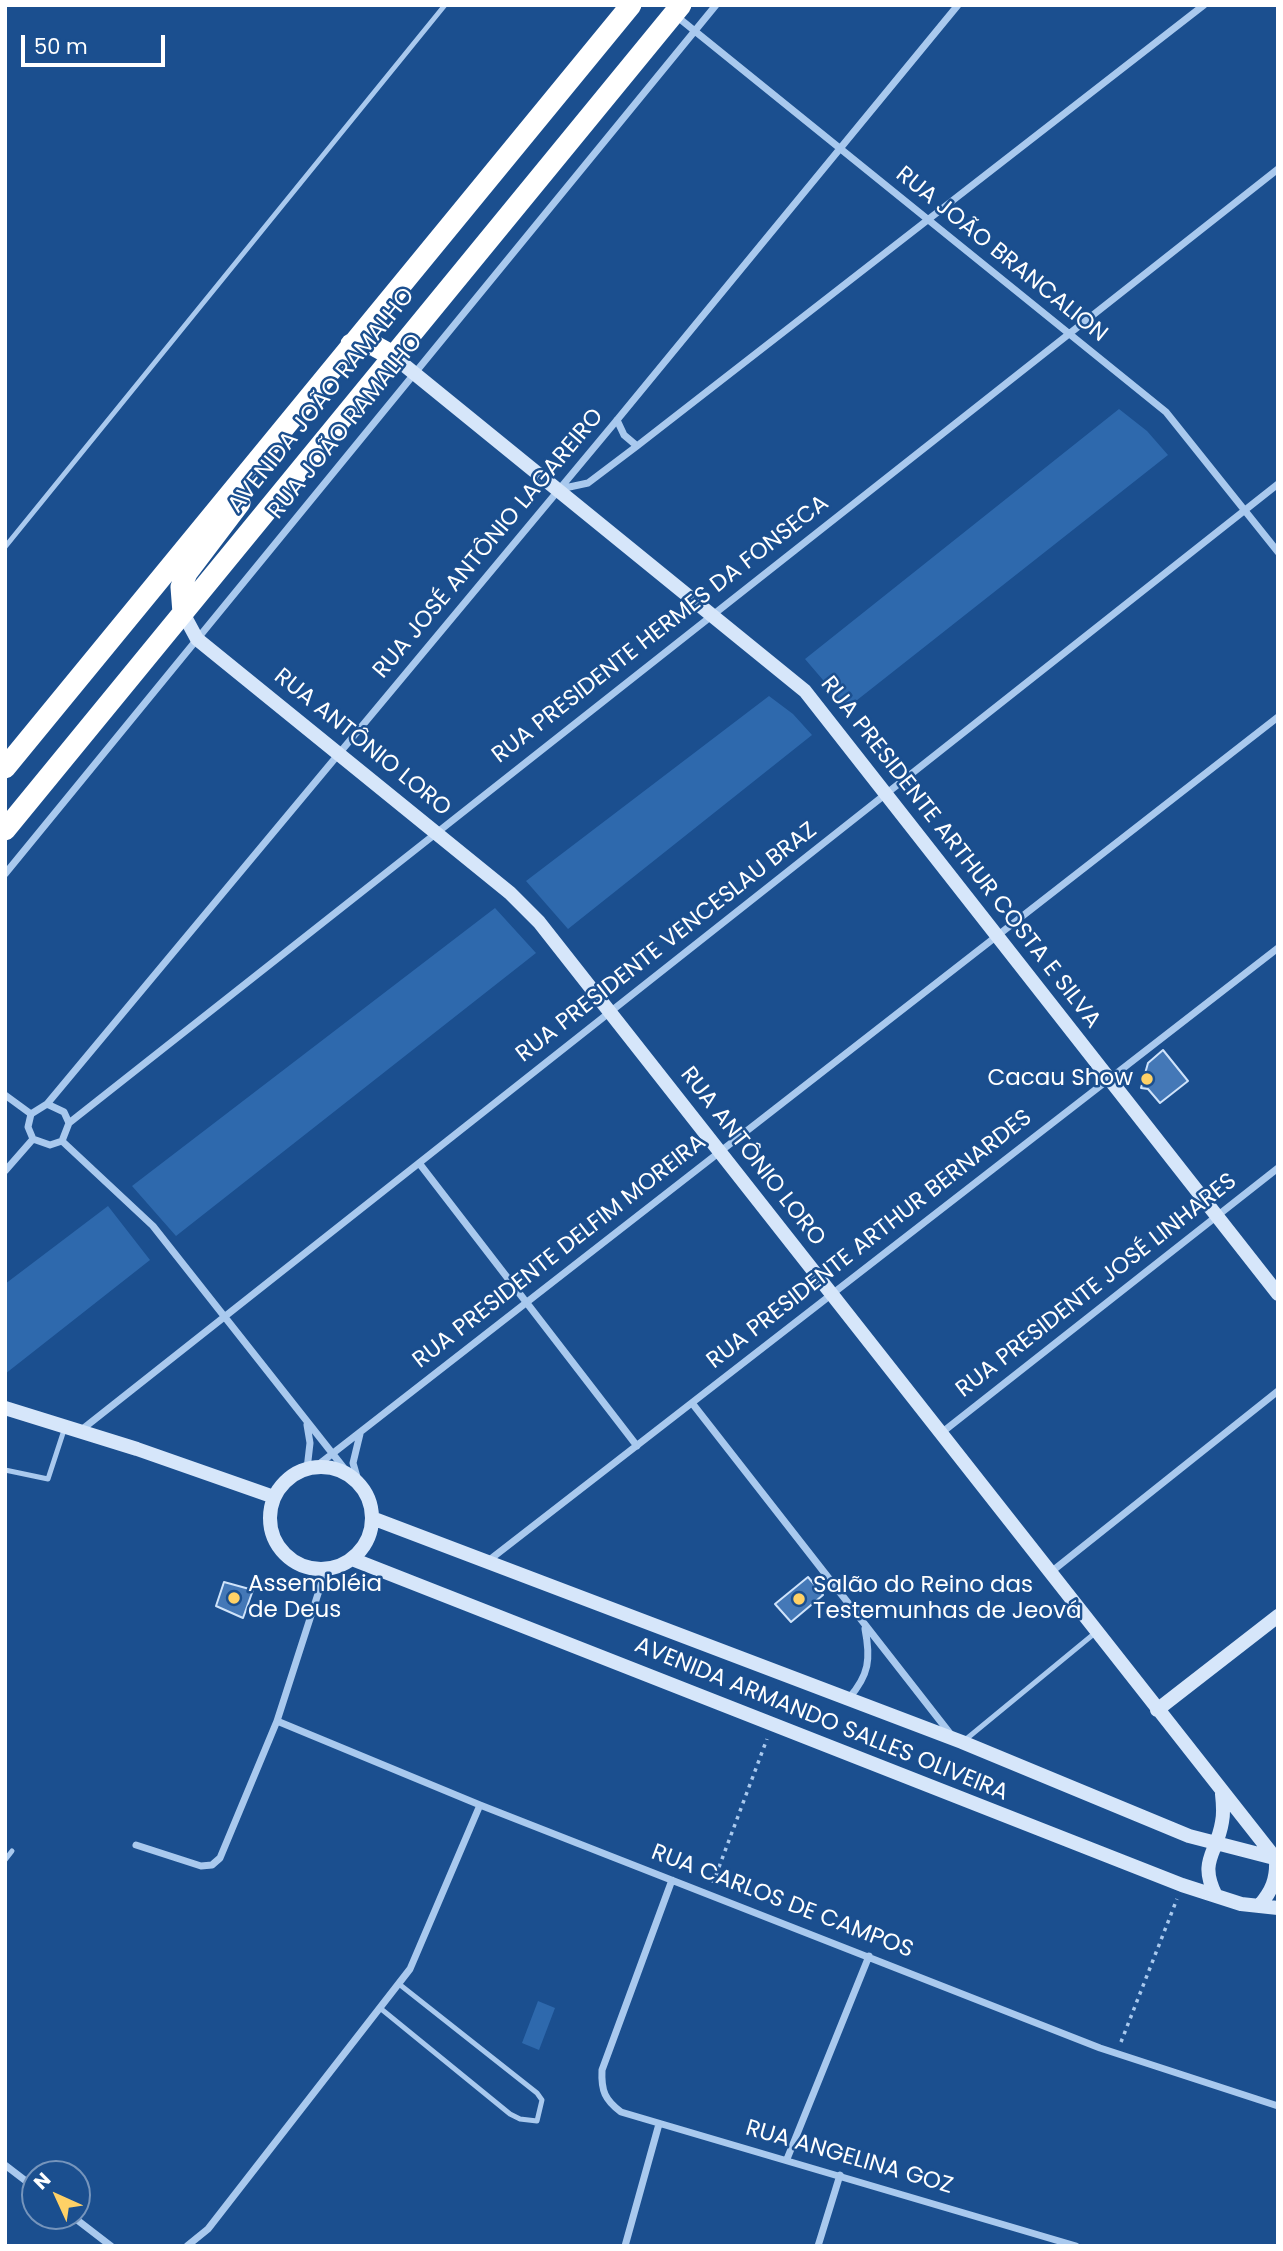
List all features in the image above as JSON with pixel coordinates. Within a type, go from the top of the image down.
[{"type":"highway","name":"AVENIDA JOÃO RAMALHO","points":[[5,768],[631,5]]},
{"type":"highway","name":"AVENIDA JOÃO RAMALHO","points":[[5,830],[677,10]]},
{"type":"highway","points":[[351,344],[373,345],[393,356]]},
{"type":"highway","points":[[183,613],[181,587],[187,573],[226,524],[285,430]]},
{"type":"street","name":"RUA JOÃO RAMALHO","points":[[5,874],[716,5]]},
{"type":"street","name":"RUA JOSÉ ANTÔNIO LAGAREIRO","points":[[47,1104],[617,420],[958,5]]},
{"type":"street","points":[[558,489],[588,483],[1204,5]]},
{"type":"street","name":"RUA JOÃO BRANCALION","points":[[677,10],[695,31],[1067,335],[1166,412],[1278,552]]},
{"type":"street","name":"RUA PRESIDENTE HERMES DA FONSECA","points":[[69,1123],[1278,169]]},
{"type":"street","name":"RUA PRESIDENTE ARTHUR COSTA E SILVA","points":[[393,356],[805,691],[1278,1294]]},
{"type":"street","points":[[617,420],[624,435],[637,446]]},
{"type":"street","name":"RUA PRESIDENTE VENCESLAU BRAZ","points":[[72,1429],[224,1317],[1278,484]]},
{"type":"street","name":"RUA ANTÔNIO LORO","points":[[183,613],[197,639],[524,905],[1222,1794],[1277,1859]]},
{"type":"street","name":"RUA PRESIDENTE DELFIM MOREIRA","points":[[310,1468],[1278,717]]},
{"type":"street","name":"RUA PRESIDENTE ARTHUR BERNARDES","points":[[485,1563],[1278,948]]},
{"type":"street","points":[[5,1095],[31,1114]]},
{"type":"street","points":[[47,1104],[64,1112],[69,1123],[62,1141],[50,1146],[33,1139],[28,1127],[31,1114],[47,1104]]},
{"type":"street","points":[[5,1171],[33,1139]]},
{"type":"street","points":[[62,1141],[153,1226],[304,1418],[332,1453],[355,1480],[366,1494],[372,1518],[363,1548],[352,1559],[326,1569],[305,1568],[280,1551],[269,1523],[274,1497],[288,1479],[310,1468],[333,1469],[355,1480]]},
{"type":"street","points":[[419,1163],[637,1446]]},
{"type":"street","name":"RUA PRESIDENTE JOSÉ LINHARES","points":[[940,1434],[1278,1168]]},
{"type":"street","points":[[1049,1573],[1278,1391]]},
{"type":"street","points":[[692,1402],[864,1625],[959,1741]]},
{"type":"street","points":[[5,1408],[274,1497]]},
{"type":"street","points":[[304,1418],[310,1443],[310,1468]]},
{"type":"street","points":[[355,1480],[354,1451],[362,1430]]},
{"type":"street","name":"AVENIDA ARMANDO SALLES OLIVEIRA","points":[[372,1518],[959,1741],[1213,1844],[1277,1859]]},
{"type":"street","name":"AVENIDA ARMANDO SALLES OLIVEIRA","points":[[352,1559],[1182,1885],[1216,1896],[1278,1908]]},
{"type":"street","points":[[136,1845],[201,1866],[212,1865],[220,1858],[277,1721],[326,1569]]},
{"type":"street","points":[[1157,1710],[1274,1622]]},
{"type":"street","points":[[847,1699],[869,1668],[864,1625]]},
{"type":"street","name":"RUA CARLOS DE CAMPOS","points":[[277,1721],[480,1805],[1117,2054],[1276,2105]]},
{"type":"street","points":[[1216,1896],[1207,1872],[1213,1844],[1223,1821],[1222,1794]]},
{"type":"street","points":[[187,2246],[208,2229],[400,1984],[421,1948],[480,1805]]},
{"type":"street","points":[[1259,1906],[1272,1892],[1277,1874],[1277,1859]]},
{"type":"street","name":"RUA ANGELINA GOZ","points":[[672,1880],[602,2070],[604,2097],[611,2105],[621,2112],[659,2124],[787,2159],[1076,2246]]},
{"type":"street","points":[[787,2159],[869,1956]]},
{"type":"street","points":[[625,2246],[659,2124]]},
{"type":"street","points":[[5,2165],[21,2177]]},
{"type":"street","points":[[818,2246],[840,2175]]},
{"type":"street","points":[[90,2230],[111,2246]]},
{"type":"lane","points":[[5,547],[445,5]]},
{"type":"lane","points":[[5,1470],[48,1479],[72,1429]]},
{"type":"lane","points":[[959,1741],[1096,1633]]},
{"type":"lane","points":[[5,1860],[12,1851]]},
{"type":"lane","points":[[380,2008],[510,2114],[520,2119],[537,2121],[542,2100],[537,2093],[400,1984]]},
{"type":"path","points":[[709,1895],[772,1725]]},
{"type":"path","points":[[1117,2054],[1182,1885]]},
{"type":"shaded area","points":[[1119,409],[1147,431],[1168,455],[847,708],[805,659]]},
{"type":"shaded area","points":[[769,696],[793,714],[812,735],[568,929],[526,881]]},
{"type":"shaded area","points":[[495,908],[536,953],[176,1236],[132,1186]]},
{"type":"shaded area","points":[[108,1206],[150,1260],[5,1374],[5,1284]]},
{"type":"shaded area","points":[[538,2001],[555,2008],[539,2050],[522,2043]]},
{"type":"building","points":[[1163,1050],[1188,1081],[1160,1103],[1148,1089],[1141,1088],[1148,1063]]},
{"type":"building","name":"Salão do Reino das Testemunhas de Jeová","points":[[808,1577],[823,1595],[791,1622],[775,1604]]},
{"type":"building","name":"Assembléia de Deus","points":[[224,1582],[253,1590],[243,1618],[216,1606]]},
{"type":"place","name":"Cacau Show","points":[[1147,1079]]},
{"type":"place","name":"Assembléia de Deus","points":[[234,1598]]},
{"type":"place","name":"Salão do Reino das Testemunhas de Jeová","points":[[799,1599]]}]
